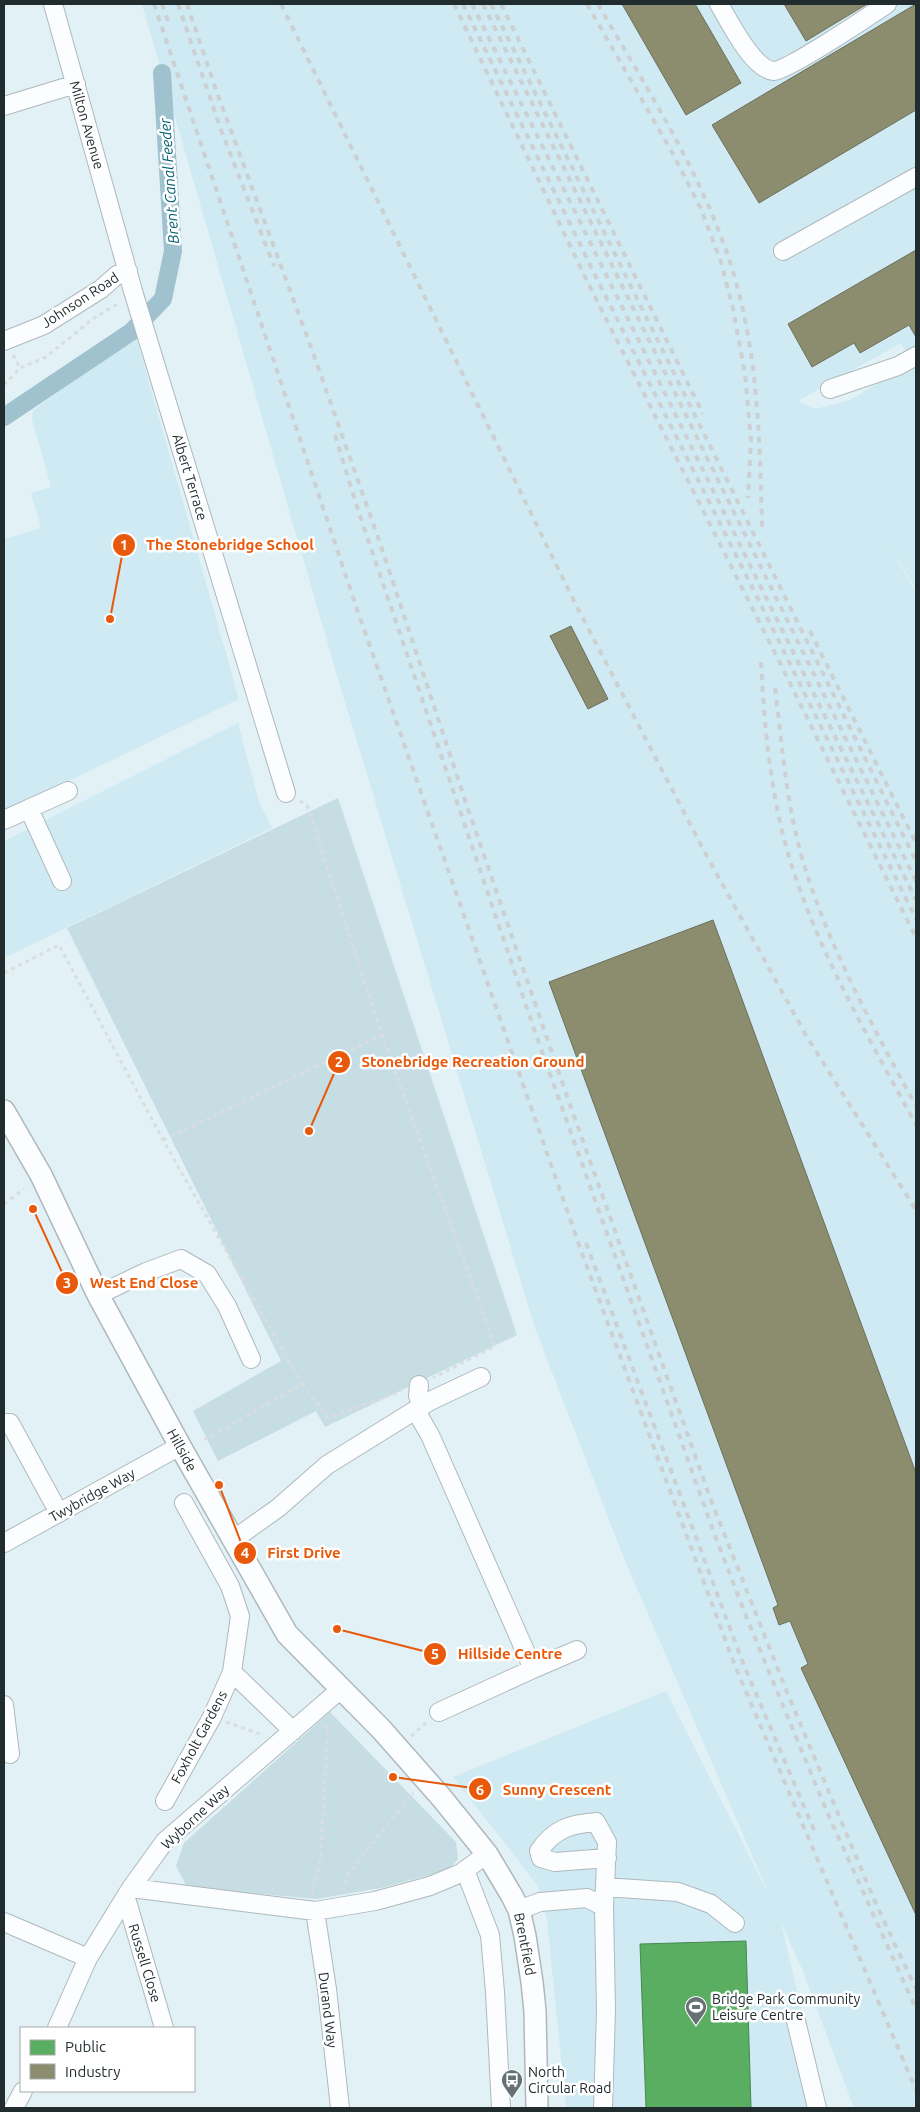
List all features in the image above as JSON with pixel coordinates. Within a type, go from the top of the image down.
[{"type":"main road","name":"Hillside","points":[[4,1111],[41,1175],[98,1295],[180,1446],[287,1634],[381,1729],[420,1787]]},
{"type":"main road","name":"Brentfield","points":[[420,1787],[487,1854],[499,1871],[519,1910],[525,1936],[535,2011],[537,2108]]},
{"type":"street","name":"Milton Avenue","points":[[54,4],[122,246]]},
{"type":"street","points":[[719,4],[753,57],[762,66],[774,71],[784,69],[887,4]]},
{"type":"street","points":[[4,106],[76,84]]},
{"type":"street","points":[[783,251],[916,177]]},
{"type":"street","name":"Albert Terrace","points":[[122,246],[139,312],[286,793]]},
{"type":"street","name":"Johnson Road","points":[[4,341],[44,325],[101,289],[117,274],[128,271]]},
{"type":"street","points":[[830,388],[898,366],[916,356]]},
{"type":"street","points":[[4,820],[68,791]]},
{"type":"street","points":[[29,809],[62,882]]},
{"type":"street","points":[[98,1295],[146,1272],[181,1259],[207,1274],[228,1306],[251,1359]]},
{"type":"street","points":[[233,1540],[278,1508],[328,1465],[430,1401],[481,1377]]},
{"type":"street","points":[[419,1385],[419,1409],[533,1669]]},
{"type":"street","points":[[4,1423],[10,1423],[59,1514]]},
{"type":"street","name":"Twybridge Way","points":[[6,1537],[59,1514],[180,1446]]},
{"type":"street","name":"Foxholt Gardens","points":[[165,1801],[212,1718],[232,1672],[240,1616],[230,1586],[184,1503]]},
{"type":"street","points":[[439,1712],[577,1650]]},
{"type":"street","name":"Foxholt Gardens","points":[[232,1672],[287,1736]]},
{"type":"street","name":"Wyborne Way","points":[[56,2027],[88,1958],[128,1893],[165,1841],[341,1689]]},
{"type":"street","points":[[4,1705],[10,1754]]},
{"type":"street","points":[[128,1893],[311,1911],[375,1901],[430,1886],[465,1870],[487,1854]]},
{"type":"street","points":[[603,2108],[606,2010],[604,1907],[607,1858]]},
{"type":"street","points":[[465,1870],[490,1935],[495,1992],[500,2108]]},
{"type":"street","points":[[605,1887],[678,1892],[711,1904],[734,1923]]},
{"type":"street","name":"Russell Close","points":[[128,1893],[164,2027]]},
{"type":"street","points":[[519,1910],[540,1902],[587,1898],[604,1907]]},
{"type":"street","name":"Durand Way","points":[[311,1911],[327,1989],[340,2108]]},
{"type":"street","points":[[4,1922],[88,1958]]},
{"type":"street","points":[[796,2021],[817,2108]]},
{"type":"street","points":[[14,2108],[22,2092]]},
{"type":"path","points":[[4,385],[20,368],[46,357],[94,318],[116,305],[120,297]]},
{"type":"path","points":[[4,974],[59,945],[163,1140],[302,1384],[328,1418],[419,1385],[495,1346],[382,1034],[307,805],[286,793]]},
{"type":"path","points":[[163,1140],[382,1034]]},
{"type":"path","points":[[4,1204],[24,1189]]},
{"type":"path","points":[[204,1440],[302,1384]]},
{"type":"path","points":[[311,1911],[320,1862],[328,1728],[315,1711]]},
{"type":"path","points":[[212,1718],[287,1736]]},
{"type":"path","points":[[337,1907],[348,1874],[420,1787]]},
{"type":"shaded area","points":[[142,4],[916,4],[916,346],[906,352],[901,343],[798,401],[815,409],[850,400],[916,361],[916,590],[882,531],[916,593],[916,2108],[854,2108],[802,1969],[781,1922],[825,2108],[566,2108],[547,1920],[538,1886],[453,1777],[666,1691],[770,1897],[623,1556],[535,1328],[338,679]]},
{"type":"shaded area","points":[[136,337],[239,699],[4,812],[4,539],[41,528],[31,493],[51,487],[32,419],[33,410]]},
{"type":"shaded area","points":[[238,723],[259,802],[272,828],[4,958],[4,841]]},
{"type":"shaded area","points":[[338,798],[517,1335],[325,1427],[316,1411],[218,1461],[193,1411],[281,1361],[67,928]]},
{"type":"shaded area","points":[[330,1712],[456,1842],[458,1859],[448,1870],[381,1888],[316,1899],[187,1887],[176,1866],[184,1843]]},
{"type":"building: Public","name":"Bridge Park Community Leisure Centre","points":[[746,1941],[751,2108],[646,2108],[640,1944]]},
{"type":"building: Industry","points":[[622,4],[695,4],[741,83],[686,115]]},
{"type":"building: Industry","points":[[784,4],[867,4],[806,41]]},
{"type":"building: Industry","points":[[916,4],[916,110],[759,203],[712,125]]},
{"type":"building: Industry","points":[[916,250],[916,337],[909,325],[860,353],[854,343],[812,367],[788,324]]},
{"type":"building: Industry","points":[[571,626],[608,699],[588,709],[550,636]]},
{"type":"building: Industry","points":[[713,920],[916,1473],[916,1915],[801,1668],[808,1664],[790,1621],[779,1625],[773,1608],[778,1605],[549,982]]},
{"type":"waterway","name":"Brent Canal Feeder","points":[[4,417],[131,332],[163,299],[173,251],[162,73]]},
{"type":"railway","points":[[154,4],[358,612],[584,1259],[735,1666],[916,2090]]},
{"type":"railway","points":[[162,4],[170,27]]},
{"type":"railway","points":[[178,4],[221,130],[274,266]]},
{"type":"railway","points":[[187,4],[216,90],[312,350],[380,543],[467,806],[568,1099],[712,1503],[787,1692],[876,1904],[916,1989]]},
{"type":"railway","points":[[281,4],[576,605],[703,849],[807,1037],[916,1210]]},
{"type":"railway","points":[[454,4],[589,285],[775,653],[916,938]]},
{"type":"railway","points":[[463,4],[594,273],[916,919]]},
{"type":"railway","points":[[472,4],[916,900]]},
{"type":"railway","points":[[483,4],[916,881]]},
{"type":"railway","points":[[491,4],[916,861]]},
{"type":"railway","points":[[501,4],[703,414]]},
{"type":"railway","points":[[587,4],[673,154],[701,209],[721,262],[733,309],[745,374],[751,440],[748,498]]},
{"type":"railway","points":[[598,4],[684,154],[720,233],[733,273],[749,341],[756,394],[762,527]]},
{"type":"railway","points":[[335,435],[358,510],[536,1035],[714,1533],[748,1621],[827,1812],[916,2009]]},
{"type":"railway","points":[[810,631],[916,843]]},
{"type":"railway","points":[[761,662],[771,774],[782,830],[798,884],[837,977],[916,1125]]},
{"type":"railway","points":[[775,688],[792,813],[811,887],[823,920],[851,983],[916,1106]]},
{"type":"railway","points":[[586,1243],[743,1663],[814,1830]]},
{"type":"place","name":"The Stonebridge School","points":[[110,619]]},
{"type":"place","name":"Stonebridge Recreation Ground","points":[[309,1131]]},
{"type":"place","name":"West End Close","points":[[33,1209]]},
{"type":"place","name":"First Drive","points":[[219,1485]]},
{"type":"place","name":"Hillside Centre","points":[[337,1629]]},
{"type":"place","name":"Sunny Crescent","points":[[393,1777]]},
{"type":"place","name":"Bridge Park Community Leisure Centre","points":[[696,2026]]},
{"type":"place","name":"North Circular Road","points":[[512,2099]]}]
